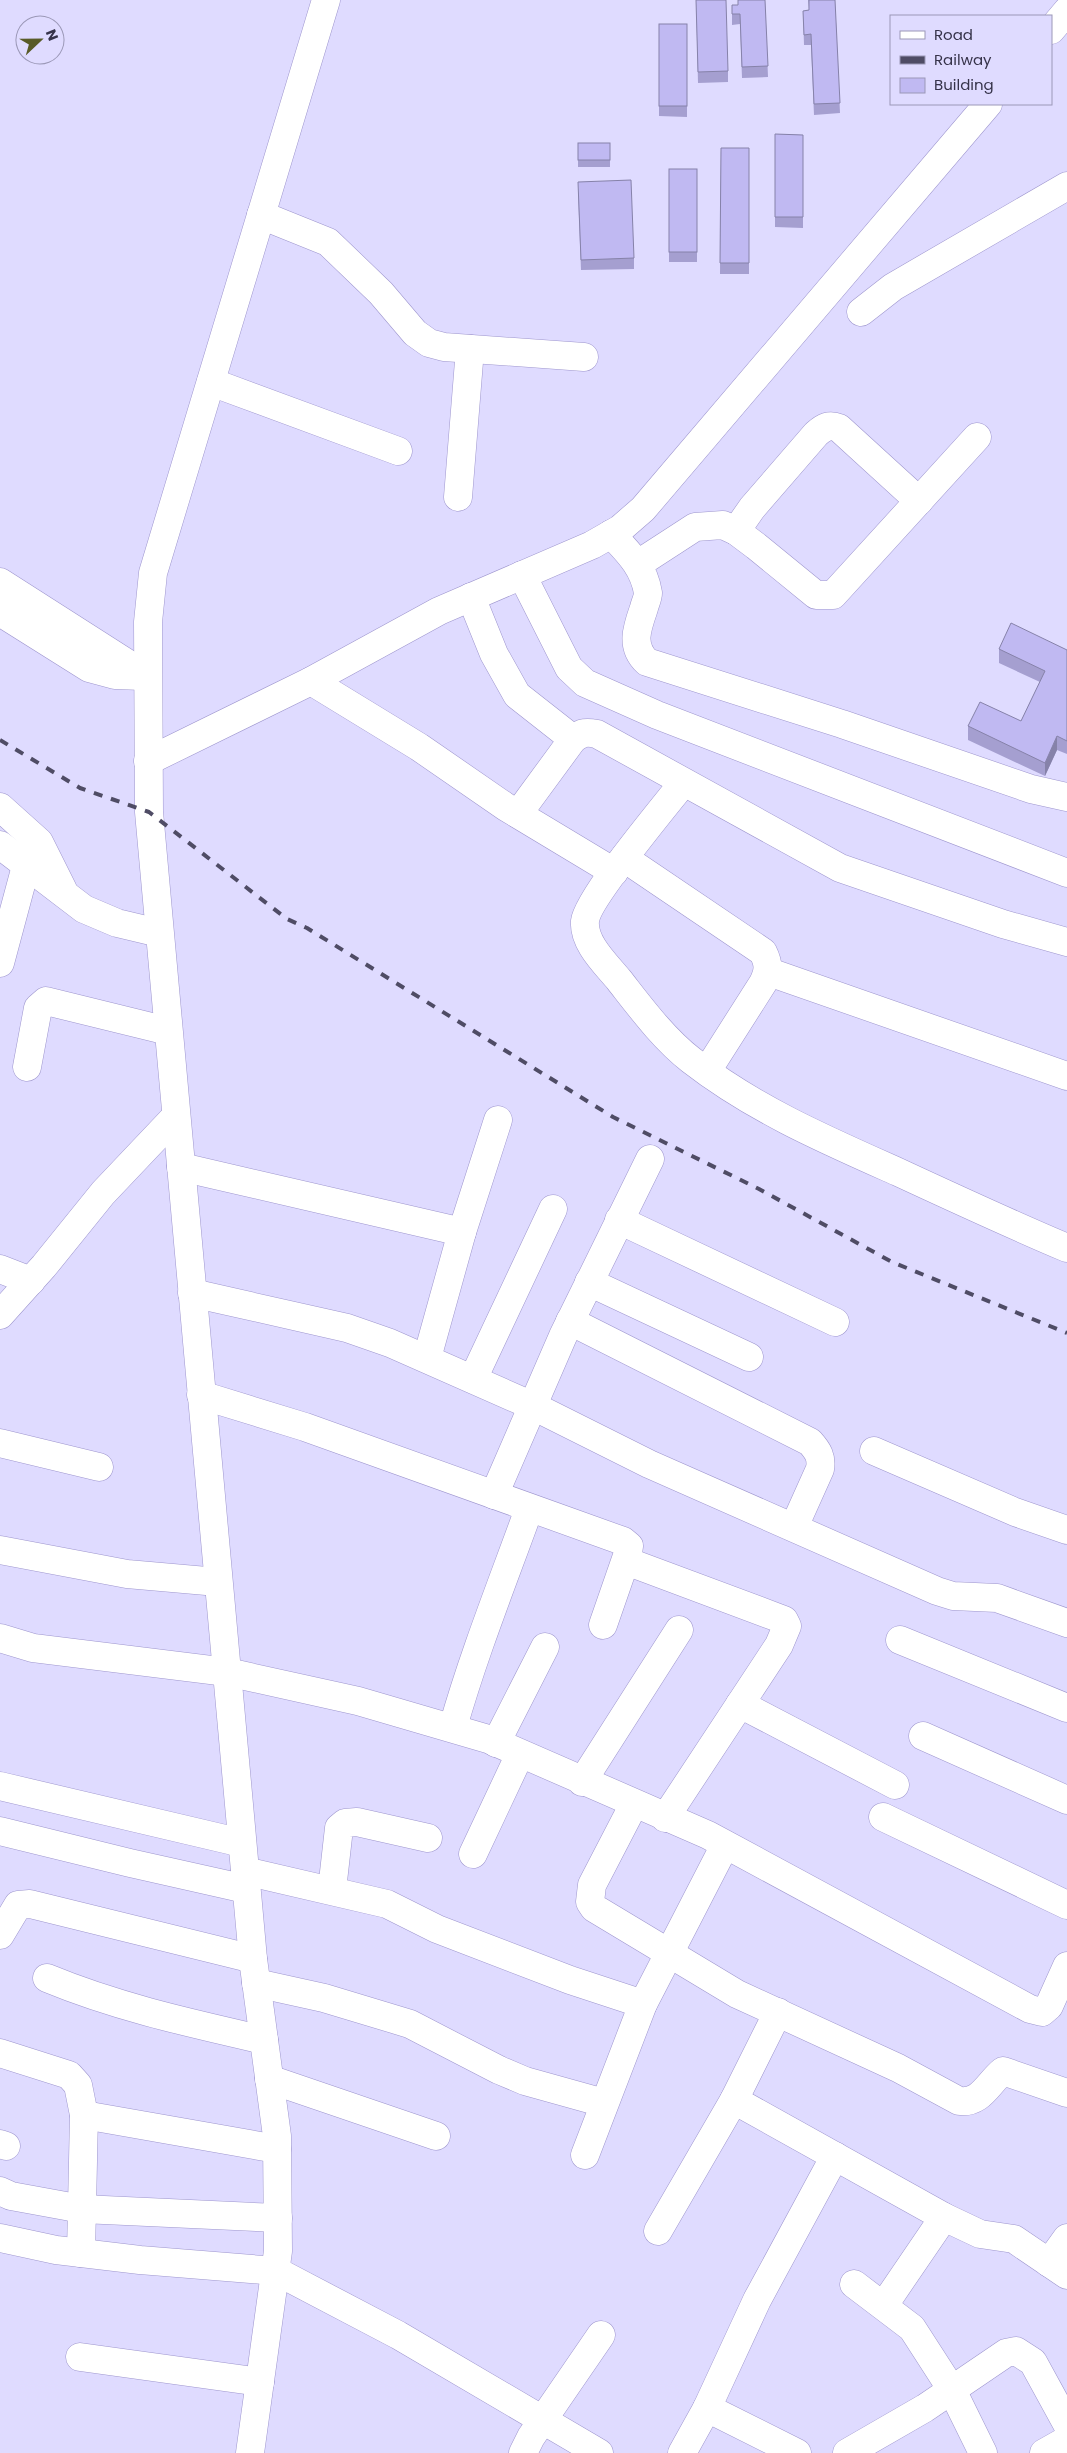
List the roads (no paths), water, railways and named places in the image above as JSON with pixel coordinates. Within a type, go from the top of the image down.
[{"type":"street","points":[[250,2453],[276,2271],[278,2150],[254,1971],[245,1880],[159,933],[149,812],[148,622],[153,573],[261,215],[322,1]]},
{"type":"street","points":[[1052,29],[1067,11]]},
{"type":"street","points":[[148,761],[311,681],[439,611],[592,545],[611,534],[643,509],[987,105]]},
{"type":"street","points":[[861,312],[892,287],[1067,186]]},
{"type":"street","points":[[261,215],[328,242],[381,293],[415,333],[428,344],[584,357]]},
{"type":"street","points":[[458,497],[470,349]]},
{"type":"street","points":[[211,382],[398,451]]},
{"type":"street","points":[[736,530],[816,434],[824,427],[832,425],[846,434],[919,501]]},
{"type":"street","points":[[638,564],[695,527],[706,524],[723,525],[736,530],[816,595],[833,595],[977,437]]},
{"type":"street","points":[[611,534],[638,564],[648,595],[636,641],[637,653],[647,662],[842,724],[1031,789],[1067,797]]},
{"type":"street","points":[[522,575],[569,668],[585,683],[657,715],[1067,874]]},
{"type":"street","points":[[0,582],[148,676]]},
{"type":"street","points":[[471,597],[494,654],[517,695],[574,739]]},
{"type":"street","points":[[0,612],[89,668],[115,675],[148,676]]},
{"type":"street","points":[[311,681],[419,747],[518,814],[619,865],[764,952],[768,961],[769,972],[707,1071]]},
{"type":"street","points":[[518,814],[574,739],[581,733],[597,734],[684,784],[840,868],[1003,924],[1067,942]]},
{"type":"street","points":[[684,784],[619,865],[587,912],[584,922],[588,937],[597,952],[661,1032],[690,1059],[732,1090],[800,1128],[1014,1226],[1067,1248]]},
{"type":"street","points":[[0,807],[39,842],[66,894]]},
{"type":"street","points":[[0,845],[84,909],[117,924],[159,933]]},
{"type":"street","points":[[0,963],[26,866]]},
{"type":"street","points":[[769,972],[1067,1076]]},
{"type":"street","points":[[28,1067],[38,1008],[46,1001],[168,1031]]},
{"type":"street","points":[[0,1315],[31,1281],[103,1193],[176,1116]]},
{"type":"street","points":[[427,1358],[462,1232],[498,1120]]},
{"type":"street","points":[[494,1495],[570,1321],[650,1159]]},
{"type":"street","points":[[181,1167],[462,1232]]},
{"type":"street","points":[[473,1379],[553,1209]]},
{"type":"street","points":[[620,1220],[835,1322]]},
{"type":"street","points":[[0,1269],[31,1281]]},
{"type":"street","points":[[589,1282],[749,1358]]},
{"type":"street","points":[[192,1293],[347,1328],[427,1358],[533,1406],[649,1464],[937,1591],[953,1596],[997,1598],[1067,1623]]},
{"type":"street","points":[[570,1321],[810,1442],[817,1450],[821,1460],[820,1469],[794,1527]]},
{"type":"street","points":[[201,1395],[305,1427],[529,1509],[623,1541],[629,1546],[626,1561],[603,1625]]},
{"type":"street","points":[[0,1443],[99,1467]]},
{"type":"street","points":[[874,1451],[1015,1512],[1067,1530]]},
{"type":"street","points":[[453,1727],[469,1671],[484,1636],[529,1509]]},
{"type":"street","points":[[0,1550],[127,1574],[218,1582]]},
{"type":"street","points":[[626,1561],[784,1620],[787,1626],[785,1634],[665,1818]]},
{"type":"street","points":[[582,1782],[680,1630]]},
{"type":"street","points":[[0,1638],[33,1648],[227,1672],[358,1701],[453,1727],[508,1748],[725,1845],[1030,2010],[1042,2012],[1049,2006],[1066,1970]]},
{"type":"street","points":[[900,1640],[1067,1708]]},
{"type":"street","points":[[473,1854],[508,1748],[545,1647]]},
{"type":"street","points":[[740,1704],[895,1785]]},
{"type":"street","points":[[923,1736],[1067,1800]]},
{"type":"street","points":[[0,1786],[242,1843]]},
{"type":"street","points":[[634,1804],[592,1885],[590,1902],[594,1908],[737,1994],[898,2068],[959,2101],[968,2102],[976,2099],[1003,2071],[1067,2093]]},
{"type":"street","points":[[883,1817],[1067,1905]]},
{"type":"street","points":[[332,1890],[339,1828],[346,1823],[357,1822],[428,1838]]},
{"type":"street","points":[[0,1831],[130,1863],[245,1880],[332,1890],[387,1904],[446,1932],[570,1980],[643,2004]]},
{"type":"street","points":[[585,2155],[643,2004],[725,1845]]},
{"type":"street","points":[[0,1935],[18,1905],[30,1904],[254,1971],[324,1998],[410,2024],[499,2070],[525,2081],[604,2103]]},
{"type":"street","points":[[47,1978],[106,2000],[167,2017],[264,2040]]},
{"type":"street","points":[[658,2231],[734,2100],[778,2012]]},
{"type":"street","points":[[0,2054],[69,2076],[78,2085],[84,2115],[81,2253]]},
{"type":"street","points":[[269,2079],[436,2136]]},
{"type":"street","points":[[734,2100],[944,2218],[980,2234],[1014,2239],[1058,2269],[1067,2238]]},
{"type":"street","points":[[84,2115],[278,2150]]},
{"type":"street","points":[[682,2453],[707,2408],[757,2300],[835,2156]]},
{"type":"street","points":[[0,2191],[11,2196],[82,2209],[278,2218]]},
{"type":"street","points":[[884,2305],[944,2218]]},
{"type":"street","points":[[0,2238],[15,2243],[81,2253],[276,2271],[398,2335],[544,2419],[598,2453]]},
{"type":"street","points":[[854,2284],[912,2328],[952,2390],[983,2453]]},
{"type":"street","points":[[523,2453],[601,2335]]},
{"type":"street","points":[[847,2453],[952,2390],[1006,2353],[1016,2351],[1033,2362],[1067,2424]]},
{"type":"street","points":[[80,2357],[260,2382]]},
{"type":"street","points":[[707,2408],[796,2453]]},
{"type":"street","points":[[1044,2453],[1067,2440]]},
{"type":"railway","points":[[0,740],[80,788],[149,812],[287,919],[307,928],[613,1117],[759,1189],[892,1262],[1067,1333]]}]
